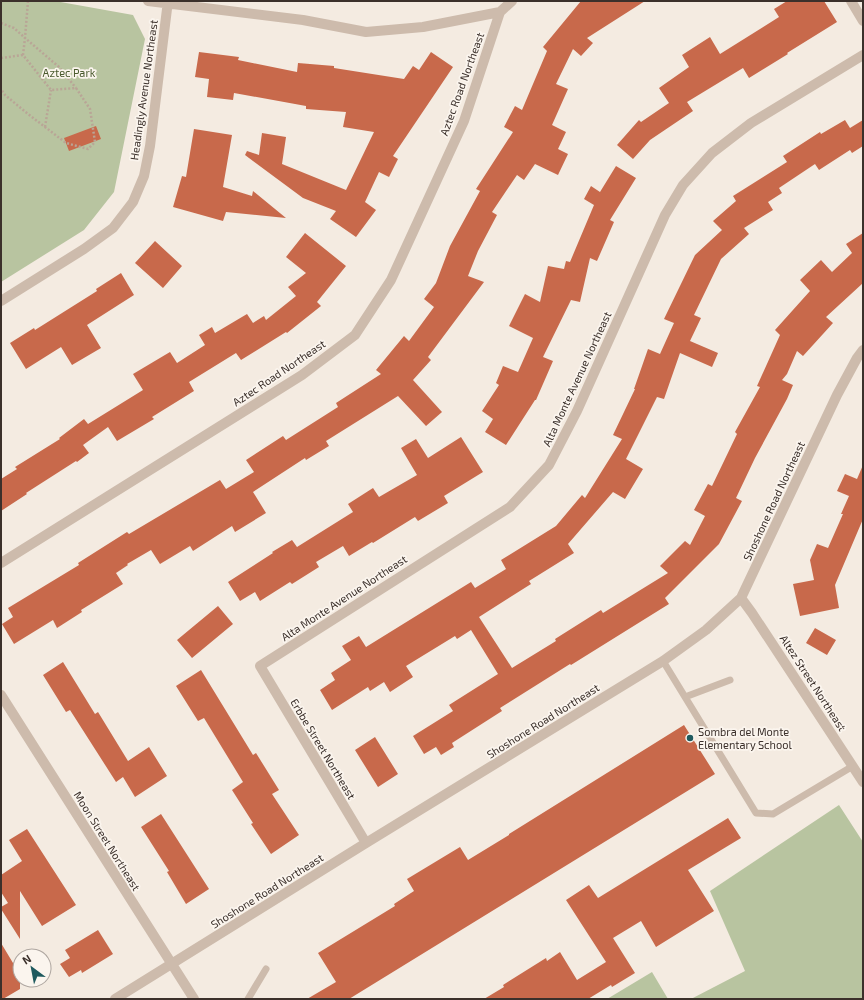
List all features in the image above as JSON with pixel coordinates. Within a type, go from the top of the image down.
[{"type":"street","points":[[148,1],[303,20],[366,32],[423,27],[500,12]]},
{"type":"street","name":"Aztec Road Northeast","points":[[1,563],[302,375],[355,335],[391,280],[464,121],[500,12],[512,1]]},
{"type":"street","points":[[851,1],[863,21]]},
{"type":"street","name":"Headingly Avenue Northeast","points":[[1,301],[84,249],[114,228],[133,202],[144,176],[150,146],[168,3]]},
{"type":"street","name":"Alta Monte Avenue Northeast","points":[[260,666],[510,507],[549,465],[577,411],[665,215],[683,185],[712,153],[752,123],[863,55]]},
{"type":"street","name":"Shoshone Road Northeast","points":[[115,999],[172,965],[366,843],[664,661],[706,630],[741,598],[837,395],[863,350]]},
{"type":"street","name":"Altez Street Northeast","points":[[741,598],[863,782]]},
{"type":"street","name":"Erbbe Street Northeast","points":[[260,666],[366,843]]},
{"type":"street","name":"Moon Street Northeast","points":[[1,696],[194,999]]},
{"type":"lane","points":[[664,661],[756,813],[773,814],[853,766]]},
{"type":"lane","points":[[685,697],[730,680]]},
{"type":"lane","points":[[248,999],[266,969]]},
{"type":"path","points":[[28,1],[22,55],[51,90],[45,127]]},
{"type":"path","points":[[1,23],[14,28],[59,67],[76,88],[90,109],[95,142],[88,149],[66,143],[5,95],[1,89]]},
{"type":"path","points":[[1,58],[22,55]]},
{"type":"path","points":[[51,90],[76,88]]},
{"type":"green space","name":"Aztec Park","points":[[1,1],[55,1],[133,15],[145,39],[114,192],[84,230],[1,282]]},
{"type":"green space","points":[[839,805],[863,842],[863,999],[691,999],[745,971],[710,891]]},
{"type":"green space","points":[[652,972],[668,999],[607,999]]},
{"type":"building","points":[[581,1],[645,1],[587,38],[593,43],[581,56],[573,49],[556,84],[568,89],[552,125],[566,132],[558,149],[568,154],[558,175],[535,164],[524,180],[517,175],[492,212],[497,215],[478,251],[468,276],[484,282],[428,357],[431,360],[413,380],[442,412],[426,426],[398,396],[326,441],[329,446],[306,460],[305,458],[253,492],[266,513],[235,532],[232,526],[193,551],[190,546],[160,564],[151,550],[127,564],[128,565],[116,573],[123,584],[81,610],[82,612],[57,628],[53,620],[14,644],[2,624],[13,617],[8,608],[79,565],[78,563],[127,532],[129,534],[220,480],[226,489],[254,472],[246,460],[283,436],[286,440],[338,407],[336,403],[381,374],[376,370],[404,336],[409,341],[434,307],[424,299],[436,283],[450,246],[480,191],[476,189],[513,132],[504,127],[515,106],[522,110],[547,51],[543,47]]},
{"type":"building","points":[[787,1],[824,1],[837,22],[749,78],[743,68],[687,102],[693,111],[650,140],[633,159],[617,145],[639,120],[641,122],[669,103],[659,88],[689,67],[682,55],[710,37],[720,54],[779,17],[774,9]]},
{"type":"building","points":[[199,52],[239,57],[238,60],[297,72],[298,63],[334,66],[334,68],[404,79],[413,66],[419,70],[431,52],[453,67],[393,156],[398,159],[389,177],[379,172],[365,202],[376,210],[356,237],[330,219],[336,211],[303,198],[245,155],[247,151],[259,155],[262,133],[286,137],[282,164],[346,190],[374,132],[343,127],[346,112],[306,109],[306,106],[234,93],[233,100],[207,97],[209,79],[195,77]]},
{"type":"building","points":[[845,120],[850,128],[863,120],[863,146],[852,153],[850,150],[819,170],[815,164],[779,188],[782,193],[768,202],[773,210],[744,228],[749,234],[721,259],[694,315],[701,318],[690,341],[718,353],[712,367],[680,353],[664,399],[657,397],[626,459],[643,469],[625,499],[613,492],[568,544],[574,553],[529,581],[531,584],[479,617],[512,668],[556,641],[555,639],[601,610],[603,613],[668,573],[660,566],[685,541],[690,545],[705,516],[694,510],[708,484],[712,486],[737,434],[735,432],[760,387],[757,386],[780,335],[775,330],[810,291],[800,280],[821,260],[832,272],[852,253],[846,244],[863,233],[863,283],[826,317],[833,323],[803,356],[797,351],[787,374],[782,380],[793,385],[736,498],[742,501],[719,544],[665,598],[669,604],[500,708],[502,711],[452,743],[454,747],[441,755],[436,747],[424,754],[413,736],[453,711],[449,705],[498,674],[471,630],[457,639],[455,636],[406,666],[413,677],[390,692],[384,682],[370,691],[368,687],[332,710],[320,690],[335,680],[331,673],[351,660],[342,646],[359,636],[366,647],[471,582],[475,588],[506,569],[501,560],[556,526],[582,495],[585,498],[622,439],[613,435],[635,389],[648,349],[660,354],[674,323],[664,319],[695,255],[722,230],[713,221],[736,201],[733,196],[787,162],[783,156],[820,132],[821,134]]},
{"type":"building","points":[[96,126],[101,139],[69,151],[64,138]]},
{"type":"building","points":[[194,129],[232,135],[223,187],[252,196],[253,191],[286,218],[226,212],[223,221],[173,207],[182,176],[186,177]]},
{"type":"building","points":[[616,166],[636,178],[610,220],[614,222],[597,261],[590,258],[580,302],[571,300],[543,357],[553,361],[536,400],[506,445],[485,432],[493,419],[482,411],[499,385],[496,383],[503,366],[518,372],[533,338],[509,326],[525,294],[540,302],[548,266],[564,269],[566,261],[570,262],[594,205],[584,199],[591,186],[600,192]]},
{"type":"building","points":[[305,233],[346,266],[317,302],[321,306],[287,333],[286,332],[241,360],[236,353],[189,382],[194,391],[152,417],[154,419],[117,441],[108,427],[83,445],[89,453],[26,493],[27,494],[1,511],[1,479],[17,469],[15,467],[60,439],[59,438],[84,419],[88,424],[143,390],[133,374],[170,352],[177,363],[205,345],[199,335],[212,327],[215,333],[247,314],[253,323],[264,316],[266,320],[296,296],[288,287],[306,273],[286,257]]},
{"type":"building","points":[[155,241],[182,266],[163,288],[135,263]]},
{"type":"building","points":[[121,273],[134,295],[87,325],[101,348],[72,365],[61,347],[26,369],[10,343],[34,328],[35,330],[97,291],[96,289]]},
{"type":"building","points":[[461,437],[483,472],[444,496],[448,503],[418,521],[415,517],[349,556],[343,546],[316,562],[319,567],[292,584],[290,582],[260,601],[255,592],[240,601],[228,582],[292,540],[297,547],[353,512],[348,504],[373,488],[379,497],[417,475],[401,448],[416,439],[428,458]]},
{"type":"building","points":[[863,465],[863,519],[835,585],[839,608],[800,616],[793,584],[814,580],[810,560],[817,544],[828,548],[849,496],[837,491],[845,474],[857,479]]},
{"type":"building","points":[[218,606],[233,624],[192,658],[177,640]]},
{"type":"building","points":[[815,628],[836,640],[827,655],[806,643]]},
{"type":"building","points":[[63,662],[95,714],[98,712],[128,761],[149,747],[167,776],[135,797],[123,777],[116,782],[70,710],[66,712],[43,675]]},
{"type":"building","points":[[201,670],[253,755],[256,753],[279,790],[272,794],[299,835],[271,854],[251,824],[253,823],[232,790],[243,782],[204,718],[198,721],[176,686]]},
{"type":"building","points":[[684,725],[715,774],[349,999],[307,999],[336,982],[318,953],[395,906],[394,904],[414,891],[407,879],[460,847],[468,860]]},
{"type":"building","points":[[375,737],[398,774],[378,787],[355,750]]},
{"type":"building","points":[[161,814],[209,889],[186,904],[167,872],[169,871],[141,827]]},
{"type":"building","points":[[728,818],[741,838],[688,870],[714,911],[656,947],[641,921],[613,938],[635,973],[588,999],[484,999],[546,958],[547,961],[560,952],[577,980],[606,962],[566,900],[589,885],[598,898]]},
{"type":"building","points":[[27,829],[76,905],[42,926],[20,891],[20,939],[1,909],[1,907],[8,903],[1,892],[1,875],[22,861],[9,840]]},
{"type":"building","points":[[98,930],[113,954],[82,973],[81,970],[69,977],[60,964],[70,958],[65,950]]},
{"type":"building","points":[[1,943],[12,961],[12,988],[20,989],[1,999]]},
{"type":"place","name":"Sombra del Monte Elementary School","points":[[690,738]]}]
